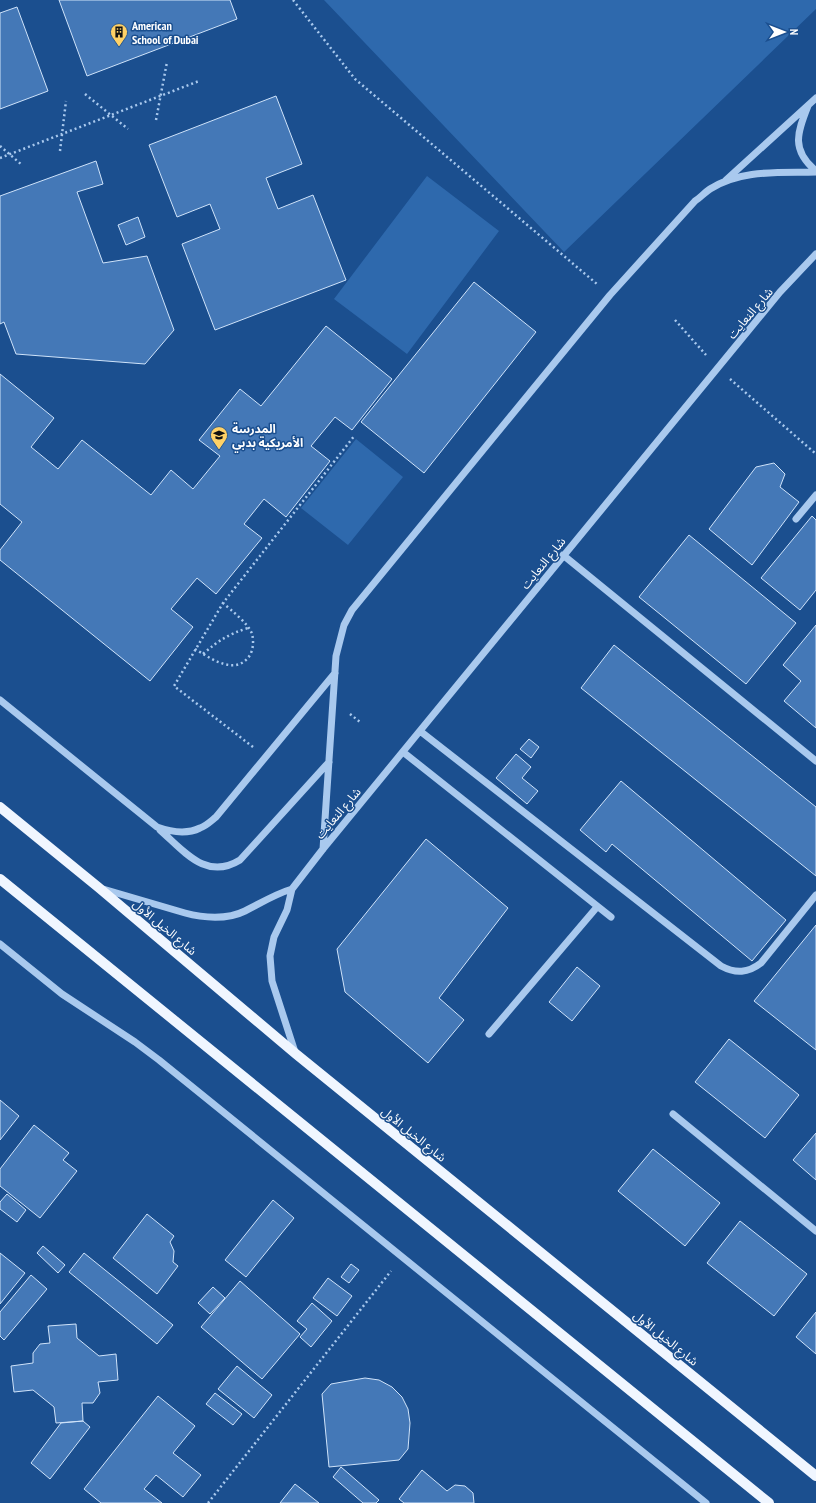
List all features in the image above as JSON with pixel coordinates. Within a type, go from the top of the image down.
[{"type":"main road","name":"شارع الخيل الأول","points":[[0,807],[98,887],[296,1054],[816,1476]]},
{"type":"main road","points":[[0,879],[769,1503]]},
{"type":"street","points":[[725,181],[816,98]]},
{"type":"street","points":[[808,104],[798,136],[800,151],[807,163],[816,171]]},
{"type":"street","points":[[323,849],[336,656],[344,625],[352,610],[610,295],[695,202],[709,190],[725,181],[744,175],[816,171]]},
{"type":"street","name":"شارع النعايت","points":[[296,1054],[272,981],[270,964],[274,937],[287,910],[292,889],[563,555],[780,292],[816,254]]},
{"type":"street","points":[[796,519],[816,495]]},
{"type":"street","points":[[563,555],[816,761]]},
{"type":"street","points":[[157,827],[181,833],[200,829],[216,817],[335,673]]},
{"type":"street","points":[[0,700],[157,827],[201,865],[216,868],[233,865],[240,860],[329,762]]},
{"type":"street","points":[[420,731],[729,970],[737,972],[746,971],[761,963],[816,895]]},
{"type":"street","points":[[404,752],[611,917]]},
{"type":"street","points":[[98,887],[185,914],[215,917],[244,912],[272,896],[292,889]]},
{"type":"street","points":[[489,1034],[597,907]]},
{"type":"street","points":[[0,944],[62,994],[135,1042],[159,1060],[403,1256],[706,1503]]},
{"type":"street","points":[[672,1114],[816,1231]]},
{"type":"path","points":[[293,0],[355,79],[610,295]]},
{"type":"path","points":[[156,120],[167,62]]},
{"type":"path","points":[[0,158],[199,81]]},
{"type":"path","points":[[85,94],[128,129]]},
{"type":"path","points":[[60,151],[66,101]]},
{"type":"path","points":[[0,146],[22,165]]},
{"type":"path","points":[[675,320],[718,368],[816,454]]},
{"type":"path","points":[[266,757],[174,686],[223,603],[355,435]]},
{"type":"path","points":[[195,649],[220,663],[228,665],[239,664],[247,660],[251,654],[253,645],[252,634],[249,628],[223,603]]},
{"type":"path","points":[[203,654],[229,634],[249,628]]},
{"type":"path","points":[[332,711],[349,713],[360,722]]},
{"type":"path","points":[[208,1503],[403,1256]]},
{"type":"shaded area","points":[[324,0],[816,0],[816,9],[564,252]]},
{"type":"shaded area","points":[[427,176],[499,231],[407,354],[334,299]]},
{"type":"shaded area","points":[[356,439],[403,477],[348,545],[301,508]]},
{"type":"building","name":"American School of Dubai","points":[[59,0],[230,0],[237,19],[87,76]]},
{"type":"building","points":[[17,7],[48,91],[0,109],[0,13]]},
{"type":"building","points":[[276,96],[302,164],[266,178],[278,209],[313,195],[346,280],[215,330],[182,244],[220,229],[210,204],[177,217],[149,145]]},
{"type":"building","points":[[96,161],[103,184],[77,192],[103,263],[147,256],[174,330],[145,364],[16,354],[4,322],[0,324],[0,196]]},
{"type":"building","points":[[138,217],[145,237],[126,245],[118,225]]},
{"type":"building","points":[[474,282],[536,332],[424,473],[361,422]]},
{"type":"building","points":[[326,326],[392,379],[352,430],[335,417],[311,446],[330,461],[286,517],[264,499],[244,524],[262,538],[216,594],[197,578],[171,609],[193,627],[150,681],[0,560],[0,550],[22,522],[0,504],[0,374],[54,418],[31,447],[58,469],[82,440],[151,495],[171,470],[193,489],[220,456],[199,440],[240,389],[261,406]]},
{"type":"building","points":[[774,463],[785,474],[780,487],[799,502],[752,565],[709,529],[756,467]]},
{"type":"building","points":[[812,516],[816,520],[816,590],[800,610],[761,578]]},
{"type":"building","points":[[689,535],[796,623],[746,684],[639,597]]},
{"type":"building","points":[[816,625],[816,728],[784,701],[801,681],[783,665]]},
{"type":"building","points":[[614,645],[816,807],[816,876],[581,688]]},
{"type":"building","points":[[529,739],[539,747],[531,758],[520,749]]},
{"type":"building","points":[[516,754],[531,767],[522,778],[538,791],[527,804],[496,778]]},
{"type":"building","points":[[621,781],[786,920],[752,961],[612,844],[606,852],[580,830]]},
{"type":"building","points":[[426,839],[508,908],[439,998],[464,1020],[428,1063],[345,992],[337,949]]},
{"type":"building","points":[[816,925],[816,1050],[754,1001]]},
{"type":"building","points":[[577,967],[600,986],[572,1021],[549,1002]]},
{"type":"building","points":[[729,1039],[799,1095],[765,1138],[695,1082]]},
{"type":"building","points":[[0,1100],[19,1116],[0,1140]]},
{"type":"building","points":[[34,1125],[69,1153],[63,1160],[77,1171],[40,1218],[0,1186],[0,1169]]},
{"type":"building","points":[[816,1133],[816,1180],[793,1160]]},
{"type":"building","points":[[653,1149],[720,1203],[685,1246],[618,1191]]},
{"type":"building","points":[[7,1194],[26,1210],[17,1222],[0,1209],[0,1202]]},
{"type":"building","points":[[273,1200],[294,1218],[246,1277],[225,1260]]},
{"type":"building","points":[[147,1214],[174,1236],[170,1242],[174,1251],[173,1262],[178,1266],[157,1294],[113,1258]]},
{"type":"building","points":[[740,1221],[807,1274],[774,1316],[707,1263]]},
{"type":"building","points":[[43,1246],[65,1265],[58,1273],[37,1253]]},
{"type":"building","points":[[0,1253],[25,1273],[0,1304]]},
{"type":"building","points":[[84,1253],[173,1325],[157,1344],[69,1272]]},
{"type":"building","points":[[351,1264],[359,1270],[349,1283],[341,1277]]},
{"type":"building","points":[[31,1275],[47,1289],[4,1340],[0,1336],[0,1312]]},
{"type":"building","points":[[328,1278],[352,1296],[337,1316],[313,1298]]},
{"type":"building","points":[[240,1281],[300,1334],[262,1379],[201,1327]]},
{"type":"building","points":[[213,1287],[225,1298],[210,1314],[198,1303]]},
{"type":"building","points":[[312,1303],[332,1321],[311,1347],[300,1337],[307,1329],[297,1321]]},
{"type":"building","points":[[816,1312],[816,1354],[796,1337]]},
{"type":"building","points":[[76,1324],[77,1338],[99,1356],[116,1354],[118,1380],[98,1382],[100,1393],[93,1403],[82,1403],[83,1421],[56,1423],[54,1407],[33,1390],[14,1392],[11,1366],[33,1363],[33,1353],[40,1344],[50,1343],[48,1326]]},
{"type":"building","points":[[237,1366],[272,1395],[254,1418],[218,1389]]},
{"type":"building","points":[[365,1378],[379,1380],[392,1387],[402,1397],[408,1409],[410,1423],[408,1449],[399,1460],[329,1467],[322,1394],[331,1384]]},
{"type":"building","points":[[215,1393],[242,1414],[233,1425],[206,1404]]},
{"type":"building","points":[[158,1396],[195,1426],[173,1453],[201,1475],[183,1497],[156,1475],[144,1489],[162,1503],[101,1503],[84,1489]]},
{"type":"building","points":[[83,1421],[90,1427],[50,1479],[31,1463],[61,1423]]},
{"type":"building","points":[[341,1467],[379,1500],[376,1503],[363,1503],[333,1477]]},
{"type":"building","points":[[422,1470],[447,1491],[455,1485],[465,1486],[473,1493],[474,1503],[404,1503],[399,1499]]},
{"type":"building","points":[[295,1484],[319,1503],[280,1503]]},
{"type":"place","name":"American School of Dubai","points":[[119,47]]},
{"type":"place","name":"المدرسة الأمريكية بدبي","points":[[219,450]]}]
